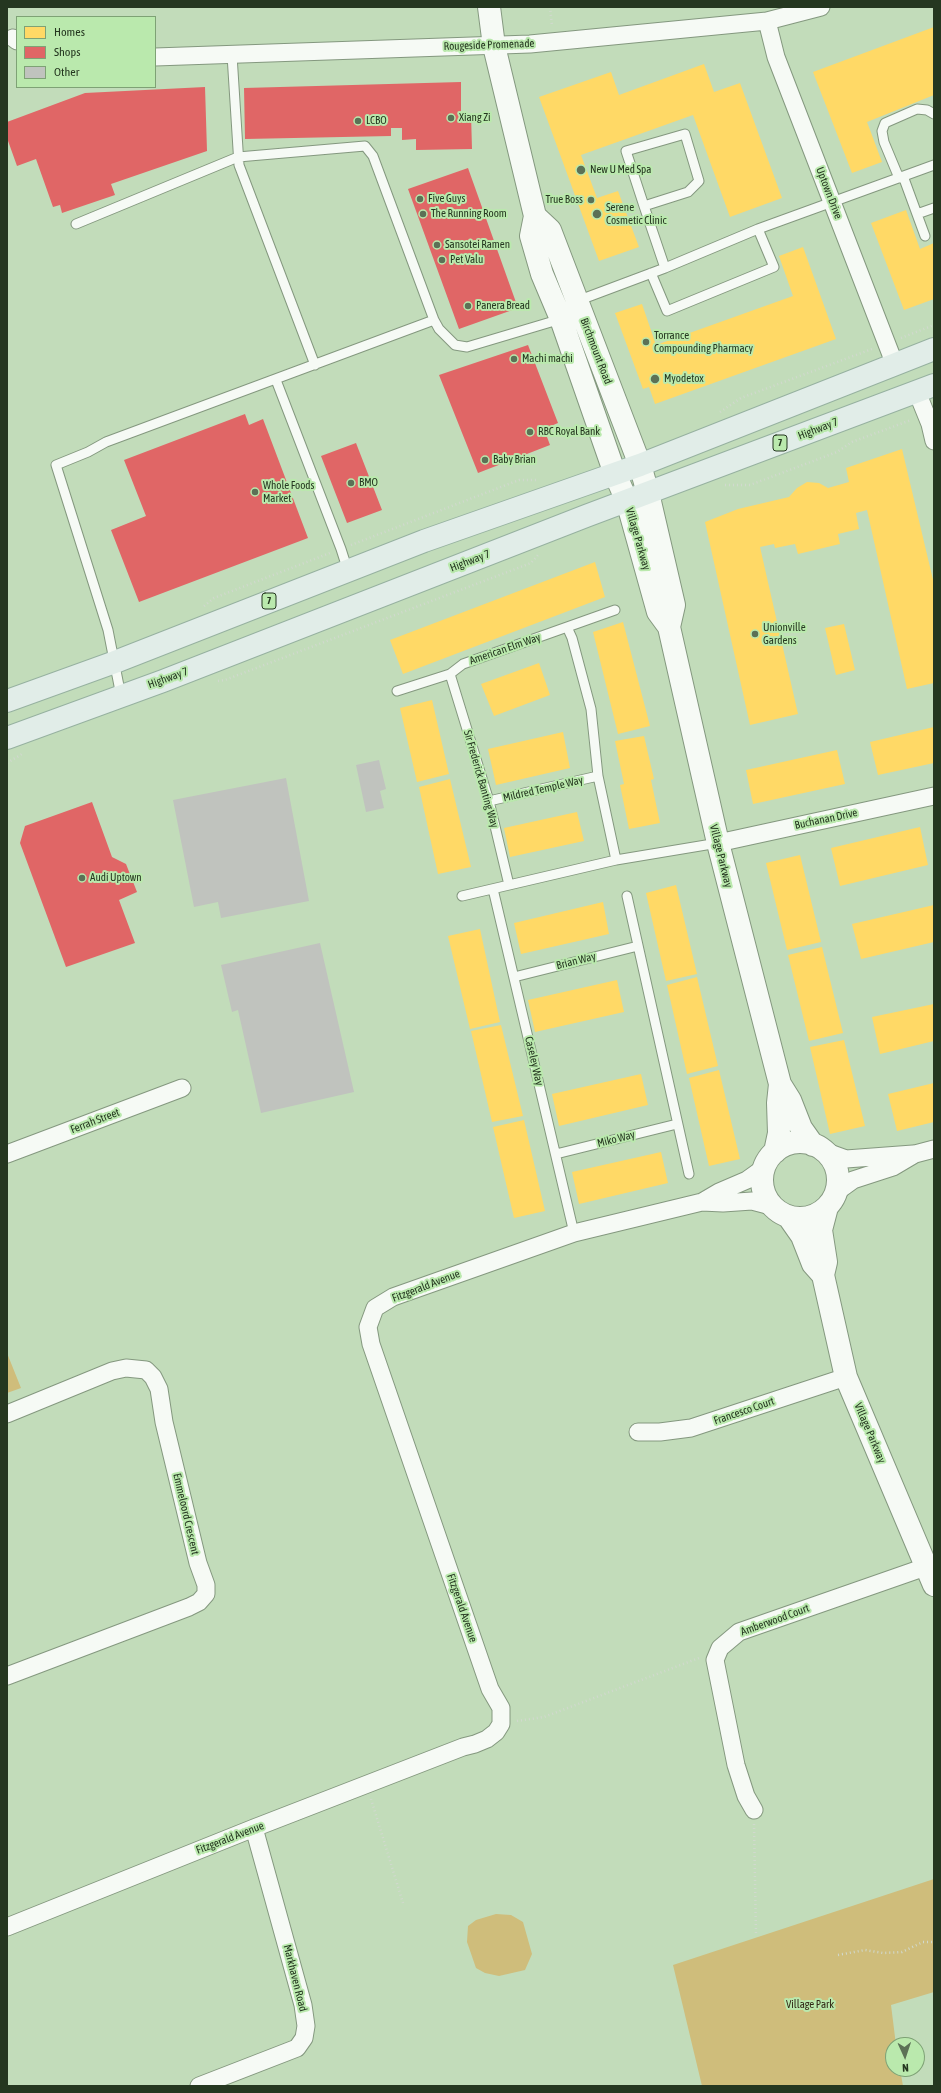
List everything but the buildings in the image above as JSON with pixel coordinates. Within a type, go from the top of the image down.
[{"type":"main road","name":"Birchmount Road","points":[[489,7],[494,46],[535,216],[531,236],[542,274],[561,319],[615,474]]},
{"type":"main road","name":"Birchmount Road","points":[[535,216],[550,230],[640,465],[648,492]]},
{"type":"main road","name":"7","points":[[7,701],[115,662],[424,542],[640,465],[934,349]]},
{"type":"main road","name":"Highway 7","points":[[7,738],[121,696],[648,492],[925,389]]},
{"type":"main road","name":"Village Parkway","points":[[615,474],[627,501],[658,612],[669,626],[718,843],[780,1084],[790,1100],[800,1128],[818,1148]]},
{"type":"main road","name":"Village Parkway","points":[[648,492],[674,605],[669,626]]},
{"type":"main road","name":"Village Parkway","points":[[770,1158],[778,1133],[778,1103],[780,1084]]},
{"type":"main road","points":[[793,1143],[818,1148],[831,1160],[836,1170],[837,1182],[831,1200],[809,1217],[780,1211],[765,1196],[762,1185],[762,1174],[770,1158],[793,1143]]},
{"type":"main road","name":"Village Parkway","points":[[831,1200],[821,1230],[826,1262],[823,1275],[846,1377],[931,1572]]},
{"type":"main road","name":"Village Parkway","points":[[780,1211],[802,1236],[813,1264],[823,1275]]},
{"type":"street","name":"Rougeside Promenade","points":[[156,57],[494,46],[767,21],[821,7]]},
{"type":"street","name":"Uptown Drive","points":[[767,21],[776,57],[895,365]]},
{"type":"street","points":[[925,389],[926,414],[934,441]]},
{"type":"street","name":"Buchanan Drive","points":[[718,843],[934,796]]},
{"type":"street","name":"Ferrah Street","points":[[7,1154],[182,1088]]},
{"type":"street","points":[[818,1148],[846,1159],[892,1154],[915,1154],[934,1149]]},
{"type":"street","points":[[831,1200],[853,1180],[894,1167],[915,1154]]},
{"type":"street","name":"Fitzgerald Avenue","points":[[702,1202],[751,1177],[770,1158]]},
{"type":"street","name":"Fitzgerald Avenue","points":[[7,1927],[254,1828],[487,1739],[496,1732],[501,1724],[501,1708],[490,1689],[371,1344],[368,1327],[375,1308],[393,1297],[574,1233],[702,1202],[752,1201],[780,1211]]},
{"type":"street","name":"Emmeloord Crescent","points":[[7,1414],[112,1371],[126,1368],[146,1370],[153,1377],[158,1389],[164,1422],[194,1548],[206,1585],[206,1594],[199,1602],[190,1607],[7,1676]]},
{"type":"street","name":"Francesco Court","points":[[638,1432],[668,1431],[691,1428],[846,1377]]},
{"type":"street","name":"Amberwood Court","points":[[720,1648],[727,1640],[739,1632],[931,1572]]},
{"type":"street","points":[[720,1648],[715,1660],[736,1765],[746,1796],[754,1810]]},
{"type":"street","name":"Markhaven Road","points":[[199,2086],[297,2048],[304,2038],[306,2026],[303,2005],[254,1828]]},
{"type":"lane","points":[[232,55],[239,165],[315,365]]},
{"type":"lane","points":[[925,236],[901,177],[884,142],[882,131],[885,123],[917,109],[927,110],[934,114]]},
{"type":"lane","points":[[644,206],[688,192],[699,181],[685,134],[626,152],[644,206],[665,268]]},
{"type":"lane","points":[[76,224],[238,157],[365,146],[373,156],[434,320],[439,329],[455,345],[467,347],[561,319]]},
{"type":"lane","points":[[577,301],[665,268],[758,229],[934,165]]},
{"type":"lane","points":[[917,214],[934,208]]},
{"type":"lane","points":[[651,273],[667,310],[774,267],[758,229]]},
{"type":"lane","points":[[121,696],[108,630],[56,465],[88,452],[106,442],[434,320]]},
{"type":"lane","points":[[276,380],[341,549],[348,571]]},
{"type":"lane","name":"American Elm Way","points":[[397,691],[450,674],[463,664],[614,610]]},
{"type":"lane","points":[[567,627],[572,638],[590,709],[598,776],[616,860]]},
{"type":"lane","name":"Sir Frederick Banting Way","points":[[450,674],[489,801],[509,885]]},
{"type":"lane","name":"Mildred Temple Way","points":[[489,801],[598,776]]},
{"type":"lane","points":[[462,896],[616,860],[718,843]]},
{"type":"lane","name":"Caseley Way","points":[[493,889],[574,1233]]},
{"type":"lane","points":[[627,896],[689,1174]]},
{"type":"lane","name":"Brian Way","points":[[514,977],[638,946]]},
{"type":"lane","name":"Miko Way","points":[[556,1154],[677,1124]]},
{"type":"path","points":[[904,336],[934,325]]},
{"type":"path","points":[[717,414],[741,398],[862,353]]},
{"type":"path","points":[[721,485],[750,485],[837,452],[852,442],[926,414]]},
{"type":"path","points":[[354,545],[519,480],[544,480]]},
{"type":"path","points":[[211,681],[225,680],[524,566],[531,563],[539,554],[545,552]]},
{"type":"path","points":[[202,607],[214,598],[323,556]]},
{"type":"path","points":[[501,1724],[544,1717],[703,1657],[720,1648]]},
{"type":"path","points":[[366,1785],[402,1902]]},
{"type":"path","points":[[754,1810],[756,1936]]},
{"type":"path","points":[[838,1955],[865,1950],[883,1953],[902,1952],[923,1942],[934,1942]]},
{"type":"green space","points":[[7,1353],[21,1388],[7,1393]]},
{"type":"green space","name":"Village Park","points":[[934,1879],[934,1992],[891,2005],[895,2037],[885,2037],[885,2077],[901,2077],[903,2086],[702,2086],[673,1965]]},
{"type":"green space","points":[[496,1914],[511,1915],[523,1922],[532,1954],[525,1970],[499,1976],[485,1973],[476,1968],[467,1942],[468,1926],[476,1920]]},
{"type":"place","name":"Xiang Zi","points":[[451,118]]},
{"type":"place","name":"LCBO","points":[[358,121]]},
{"type":"place","name":"New U Med Spa","points":[[581,170]]},
{"type":"place","name":"Five Guys","points":[[420,199]]},
{"type":"place","name":"True Boss","points":[[591,200]]},
{"type":"place","name":"The Running Room","points":[[423,214]]},
{"type":"place","name":"Serene Cosmetic Clinic","points":[[597,214]]},
{"type":"place","name":"Sansotei Ramen","points":[[437,245]]},
{"type":"place","name":"Pet Valu","points":[[442,260]]},
{"type":"place","name":"Panera Bread","points":[[468,306]]},
{"type":"place","name":"Torrance Compounding Pharmacy","points":[[646,342]]},
{"type":"place","name":"Machi machi","points":[[514,359]]},
{"type":"place","name":"Myodetox","points":[[655,379]]},
{"type":"place","name":"RBC Royal Bank","points":[[530,432]]},
{"type":"place","name":"Baby Brian","points":[[485,460]]},
{"type":"place","name":"BMO","points":[[351,483]]},
{"type":"place","name":"Whole Foods Market","points":[[255,492]]},
{"type":"place","name":"Unionville Gardens","points":[[755,634]]},
{"type":"place","name":"Audi Uptown","points":[[82,878]]}]
